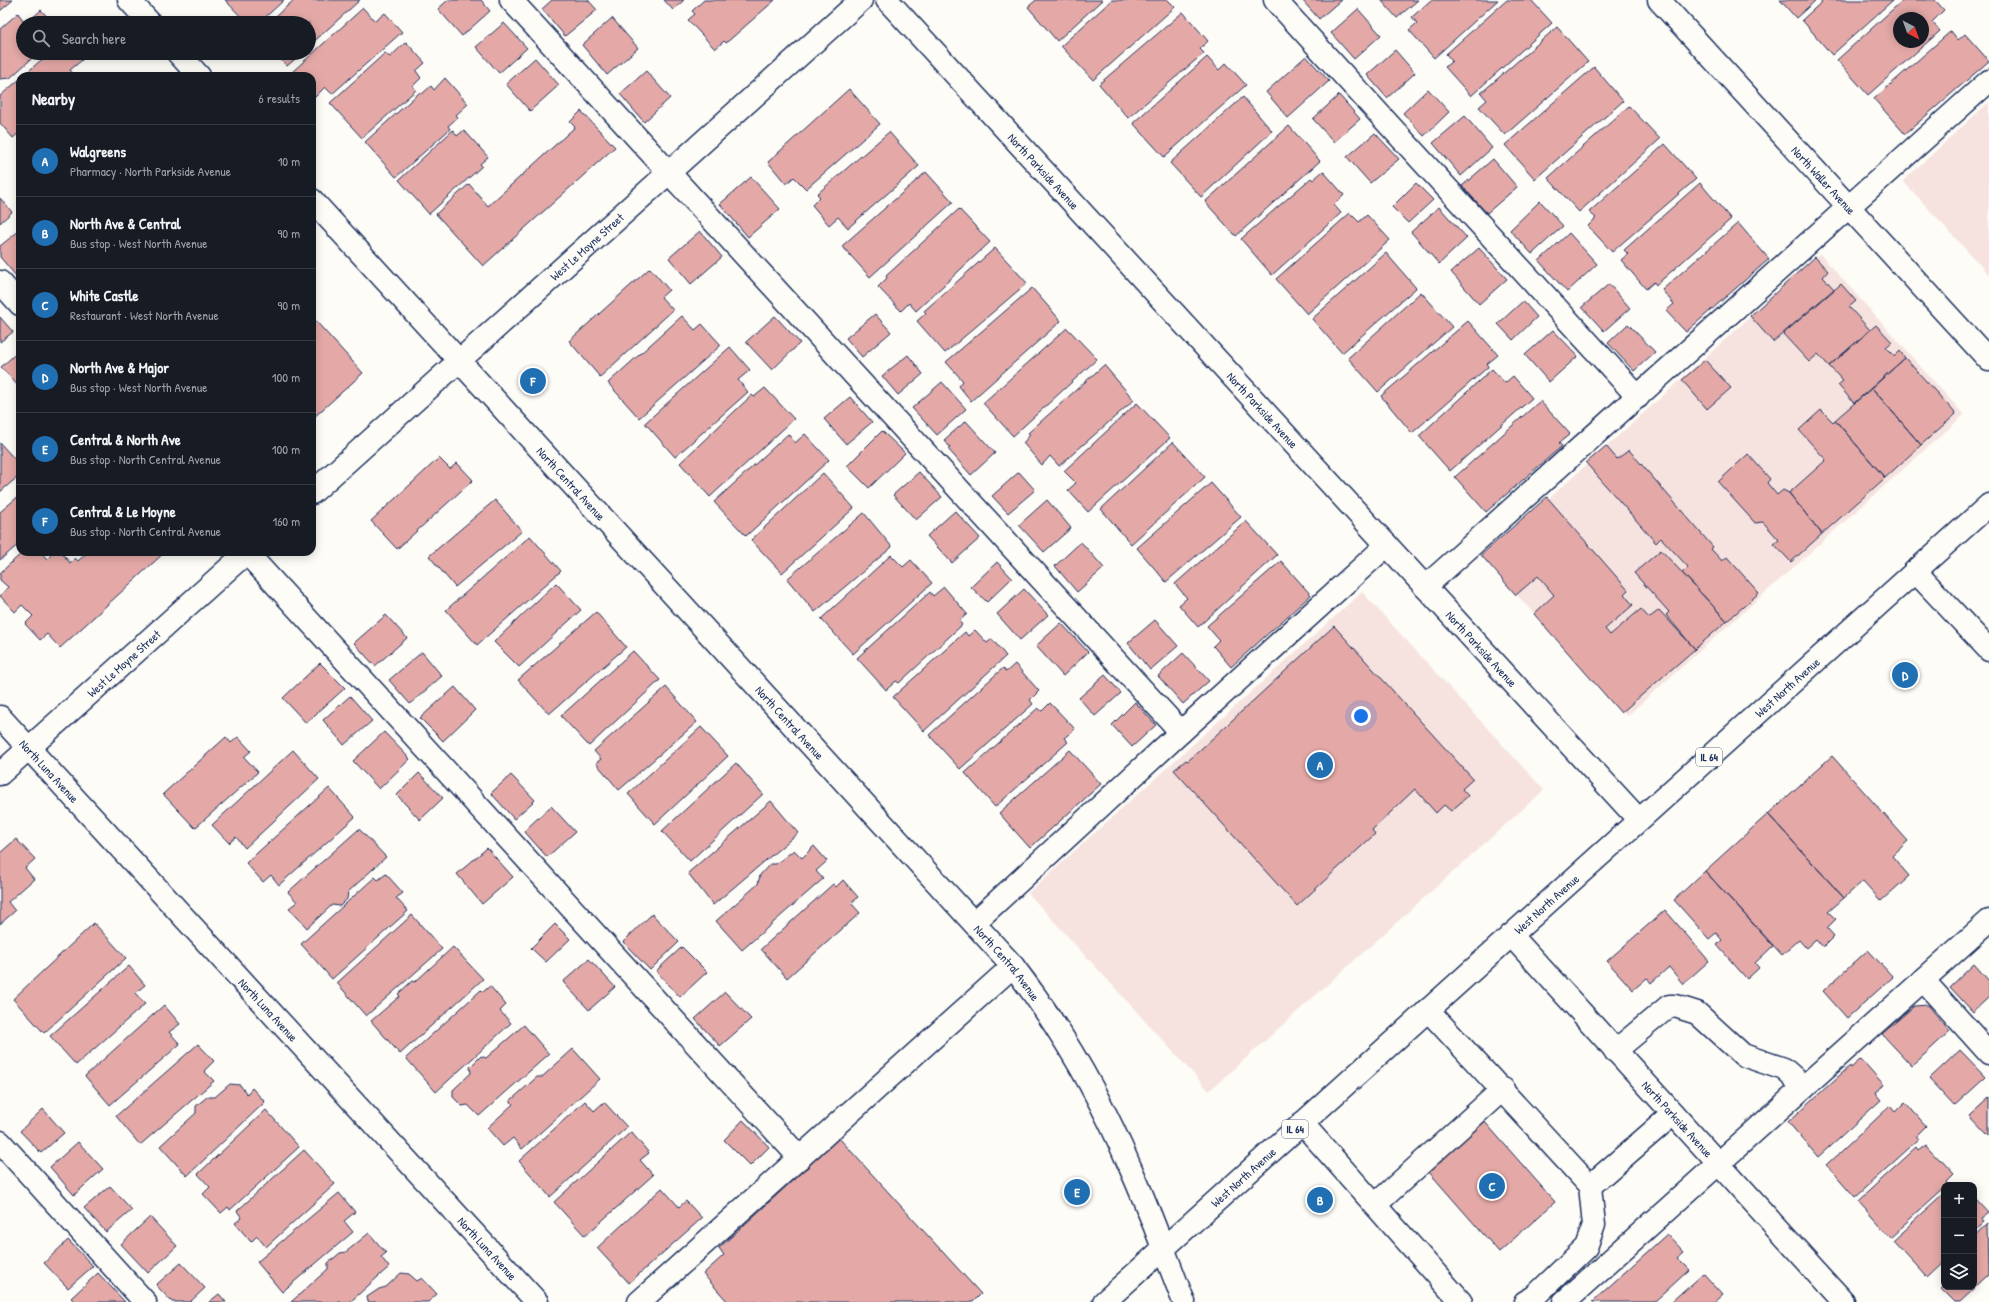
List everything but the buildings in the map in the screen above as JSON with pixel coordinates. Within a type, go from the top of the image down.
[{"type":"street","points":[[129,0],[144,16]]},
{"type":"street","points":[[511,0],[1181,732]]},
{"type":"street","name":"West Le Moyne Street","points":[[316,489],[861,0]]},
{"type":"street","name":"North Parkside Avenue","points":[[887,0],[1639,820]]},
{"type":"street","points":[[1275,0],[1638,397]]},
{"type":"street","name":"North Waller Avenue","points":[[1659,0],[1989,360]]},
{"type":"street","points":[[184,60],[195,72]]},
{"type":"street","points":[[1425,587],[1989,81]]},
{"type":"street","name":"North Central Avenue","points":[[316,204],[1014,966],[1048,1013],[1090,1083],[1130,1166],[1184,1302]]},
{"type":"street","points":[[0,282],[16,300]]},
{"type":"street","name":"West North Avenue","points":[[1104,1302],[1989,505]]},
{"type":"street","points":[[975,922],[1387,545]]},
{"type":"street","name":"West Le Moyne Street","points":[[0,774],[242,556]]},
{"type":"street","points":[[250,556],[800,1158]]},
{"type":"street","points":[[1915,571],[1989,650]]},
{"type":"street","name":"North Luna Avenue","points":[[0,717],[537,1302]]},
{"type":"street","points":[[1564,1302],[1989,921]]},
{"type":"street","name":"North Parkside Avenue","points":[[1511,935],[1844,1302]]},
{"type":"street","points":[[639,1302],[1014,966]]},
{"type":"street","points":[[1922,980],[1989,1053]]},
{"type":"street","points":[[1615,1050],[1669,1006],[1676,1006],[1697,1013],[1743,1055],[1784,1069],[1804,1087]]},
{"type":"street","points":[[1428,1010],[1590,1186],[1594,1225],[1586,1247],[1534,1297],[1525,1302]]},
{"type":"street","points":[[1374,1205],[1502,1089]]},
{"type":"street","points":[[1590,1186],[1673,1114]]},
{"type":"street","points":[[1302,1124],[1462,1302]]},
{"type":"street","points":[[0,1142],[145,1302]]},
{"type":"shaded area","points":[[1989,102],[1989,275],[1903,181]]},
{"type":"shaded area","points":[[1820,254],[1964,415],[1627,716],[1483,558]]},
{"type":"shaded area","points":[[1362,592],[1544,790],[1209,1091],[1028,893]]},
{"type":"place","name":"Central & Le Moyne","points":[[533,381]]},
{"type":"place","name":"North Ave & Major","points":[[1905,675]]},
{"type":"place","name":"Walgreens","points":[[1320,765]]},
{"type":"place","name":"White Castle","points":[[1492,1186]]},
{"type":"place","name":"Central & North Ave","points":[[1077,1192]]},
{"type":"place","name":"North Ave & Central","points":[[1320,1200]]}]
